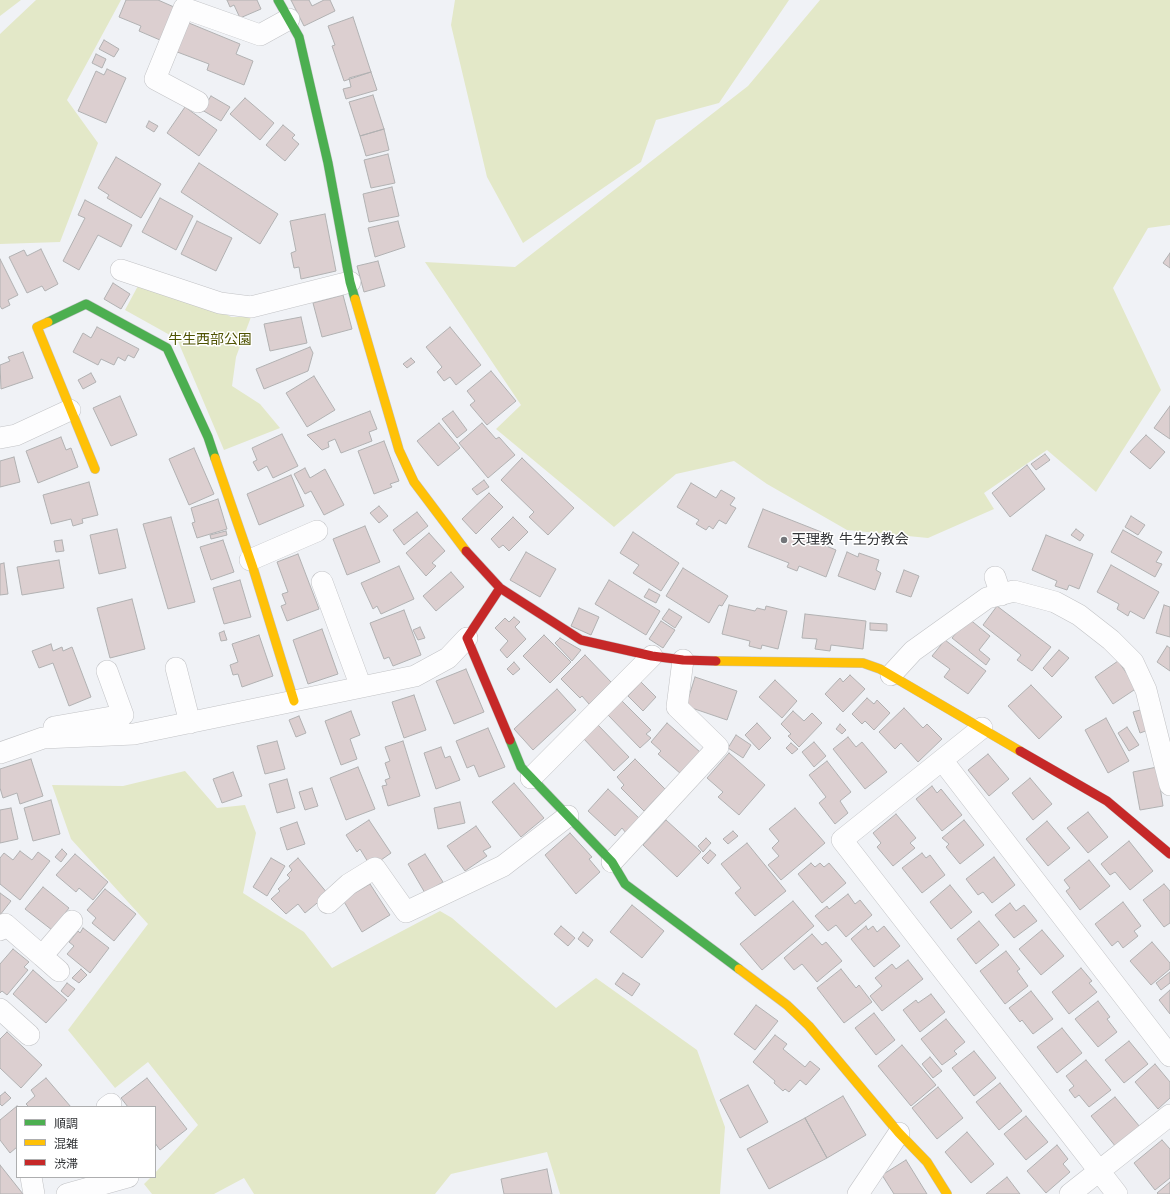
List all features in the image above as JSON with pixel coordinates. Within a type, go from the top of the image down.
[{"type":"street","points":[[278,0],[299,37],[328,163],[350,282],[397,445],[414,482],[470,555],[500,588],[581,640],[652,656],[683,660],[864,663],[891,675],[1107,801],[1170,854]]},
{"type":"street","points":[[198,102],[155,79],[184,8],[260,35],[289,19]]},
{"type":"street","points":[[121,270],[220,303],[251,307],[350,282]]},
{"type":"street","points":[[94,469],[37,327],[86,304],[167,348],[208,437],[250,560],[294,701]]},
{"type":"street","points":[[0,438],[16,435],[70,410]]},
{"type":"street","points":[[250,560],[317,531]]},
{"type":"street","points":[[322,582],[361,687]]},
{"type":"street","points":[[891,675],[913,651],[987,598],[998,586],[1014,592],[1055,602],[1079,615],[1106,636],[1133,662],[1146,690],[1170,785]]},
{"type":"street","points":[[0,752],[43,738],[134,734],[415,676],[448,658],[467,638],[500,588]]},
{"type":"street","points":[[467,638],[521,767],[612,862],[626,884],[787,1005],[803,1021],[899,1133],[927,1162],[947,1194]]},
{"type":"street","points":[[531,778],[652,656]]},
{"type":"street","points":[[612,862],[718,747],[676,707],[683,660]]},
{"type":"street","points":[[176,668],[190,722]]},
{"type":"street","points":[[43,738],[40,729],[122,715],[107,671]]},
{"type":"street","points":[[982,728],[842,840],[1117,1194]]},
{"type":"street","points":[[942,760],[1170,1056]]},
{"type":"street","points":[[328,904],[348,884],[375,868],[406,912],[503,866],[568,816]]},
{"type":"street","points":[[42,956],[72,921]]},
{"type":"street","points":[[0,930],[5,924],[59,971]]},
{"type":"street","points":[[0,1009],[29,1035]]},
{"type":"street","points":[[1070,1194],[1170,1115]]},
{"type":"street","points":[[858,1194],[899,1133]]},
{"type":"street","points":[[31,1178],[34,1194]]},
{"type":"street","points":[[67,1194],[124,1178]]},
{"type":"green space","points":[[0,0],[21,0],[0,16]]},
{"type":"green space","points":[[36,0],[121,0],[67,100],[98,143],[60,242],[0,244],[0,34]]},
{"type":"green space","points":[[455,0],[789,0],[719,103],[656,120],[641,162],[523,243],[487,177],[451,25]]},
{"type":"green space","points":[[820,0],[1170,0],[1170,225],[1148,228],[1113,288],[1161,390],[1096,492],[1047,450],[984,493],[994,509],[928,538],[847,530],[767,484],[734,461],[676,474],[614,527],[496,429],[521,405],[425,262],[515,267],[748,86]]},
{"type":"green space","name":"牛生西部公園","points":[[139,284],[217,309],[231,317],[251,317],[236,357],[232,386],[260,404],[280,428],[224,450],[177,339],[125,310]]},
{"type":"green space","points":[[185,771],[217,808],[245,805],[256,833],[243,893],[304,932],[332,968],[440,911],[452,918],[556,1008],[596,978],[697,1050],[725,1127],[720,1194],[560,1194],[547,1152],[451,1174],[435,1194],[254,1194],[244,1178],[214,1194],[152,1194],[144,1184],[150,1178],[156,1178],[156,1172],[198,1125],[148,1062],[115,1088],[68,1030],[148,924],[71,839],[52,785],[123,786]]},
{"type":"building","points":[[126,0],[158,0],[174,7],[160,40],[139,31],[141,26],[119,17]]},
{"type":"building","points":[[227,0],[257,0],[261,9],[240,18],[234,5],[230,7]]},
{"type":"building","points":[[291,0],[309,0],[312,6],[324,0],[330,0],[335,11],[304,26]]},
{"type":"building","points":[[353,17],[371,72],[344,81],[332,46],[335,45],[328,26]]},
{"type":"building","points":[[184,21],[240,44],[236,54],[253,61],[244,85],[207,70],[209,64],[172,50]]},
{"type":"building","points":[[104,40],[119,49],[114,57],[99,49]]},
{"type":"building","points":[[96,54],[106,59],[102,68],[92,63]]},
{"type":"building","points":[[107,69],[126,78],[106,123],[78,111],[96,71],[104,75]]},
{"type":"building","points":[[371,72],[377,90],[346,99],[343,89],[351,87],[349,78]]},
{"type":"building","points":[[373,95],[384,129],[360,136],[349,102]]},
{"type":"building","points":[[211,96],[230,107],[221,121],[202,110]]},
{"type":"building","points":[[245,98],[274,123],[260,140],[230,114]]},
{"type":"building","points":[[185,107],[217,130],[199,156],[167,133]]},
{"type":"building","points":[[149,121],[158,126],[154,132],[146,127]]},
{"type":"building","points":[[283,125],[295,135],[292,138],[299,144],[285,161],[266,145]]},
{"type":"building","points":[[384,129],[389,150],[366,156],[360,136]]},
{"type":"building","points":[[388,154],[395,183],[371,188],[364,160]]},
{"type":"building","points":[[116,157],[161,184],[141,218],[107,198],[109,195],[98,188]]},
{"type":"building","points":[[199,163],[278,214],[260,244],[181,192]]},
{"type":"building","points":[[392,187],[399,216],[369,222],[363,194]]},
{"type":"building","points":[[160,198],[193,216],[176,250],[142,232]]},
{"type":"building","points":[[85,200],[132,225],[121,247],[98,235],[79,270],[63,261],[85,218],[78,215]]},
{"type":"building","points":[[325,214],[336,271],[301,279],[299,267],[294,268],[291,253],[296,251],[290,221]]},
{"type":"building","points":[[197,221],[232,238],[216,271],[181,254]]},
{"type":"building","points":[[398,221],[405,247],[375,257],[368,228]]},
{"type":"building","points":[[41,249],[58,284],[45,291],[42,286],[27,293],[9,257],[24,250],[27,256]]},
{"type":"building","points":[[1170,253],[1170,268],[1163,263]]},
{"type":"building","points":[[0,259],[18,295],[8,300],[10,305],[2,309],[0,306]]},
{"type":"building","points":[[378,261],[385,286],[364,292],[357,266]]},
{"type":"building","points":[[113,283],[130,294],[121,309],[104,299]]},
{"type":"building","points":[[343,295],[352,329],[322,337],[313,303]]},
{"type":"building","points":[[301,317],[307,343],[270,351],[264,324]]},
{"type":"building","points":[[97,327],[139,349],[134,358],[128,355],[125,361],[118,357],[114,365],[101,359],[98,365],[73,352],[83,333],[91,338]]},
{"type":"building","points":[[450,327],[481,365],[456,385],[450,377],[444,381],[437,372],[442,367],[426,347]]},
{"type":"building","points":[[310,347],[313,353],[308,371],[264,389],[256,369]]},
{"type":"building","points":[[23,352],[33,378],[1,389],[0,365],[10,361],[8,357]]},
{"type":"building","points":[[411,358],[415,362],[407,368],[403,364]]},
{"type":"building","points":[[491,371],[516,401],[487,425],[470,405],[475,401],[467,391]]},
{"type":"building","points":[[91,373],[96,382],[83,389],[78,380]]},
{"type":"building","points":[[314,376],[335,410],[307,427],[286,393]]},
{"type":"building","points":[[120,396],[137,435],[111,446],[93,408]]},
{"type":"building","points":[[1170,406],[1170,439],[1154,428]]},
{"type":"building","points":[[370,411],[377,429],[369,432],[372,441],[341,453],[335,439],[328,442],[329,447],[322,450],[307,435]]},
{"type":"building","points":[[453,411],[467,430],[457,438],[442,419]]},
{"type":"building","points":[[439,423],[460,448],[438,466],[417,441]]},
{"type":"building","points":[[482,423],[496,439],[499,437],[515,455],[488,478],[459,443]]},
{"type":"building","points":[[282,434],[298,466],[273,478],[267,466],[258,471],[253,462],[257,460],[252,448]]},
{"type":"building","points":[[1146,435],[1165,452],[1150,469],[1130,452]]},
{"type":"building","points":[[61,437],[66,450],[71,448],[78,467],[38,483],[26,451]]},
{"type":"building","points":[[384,441],[399,481],[390,484],[392,487],[374,494],[358,451]]},
{"type":"building","points":[[194,448],[214,494],[189,505],[169,459]]},
{"type":"building","points":[[1045,454],[1050,460],[1036,470],[1031,464]]},
{"type":"building","points":[[14,457],[20,482],[0,487],[0,461]]},
{"type":"building","points":[[522,458],[574,508],[548,535],[529,517],[534,512],[501,480]]},
{"type":"building","points":[[1027,465],[1045,489],[1010,517],[992,493]]},
{"type":"building","points":[[305,468],[310,478],[325,469],[344,505],[324,515],[311,491],[305,494],[294,474]]},
{"type":"building","points":[[291,475],[304,506],[259,525],[247,494]]},
{"type":"building","points":[[484,480],[489,487],[477,495],[472,489]]},
{"type":"building","points":[[89,482],[98,515],[82,519],[83,523],[73,526],[71,519],[51,524],[43,495]]},
{"type":"building","points":[[691,483],[716,498],[721,490],[735,498],[730,505],[736,508],[726,524],[719,520],[713,529],[709,526],[706,530],[696,524],[699,520],[677,507]]},
{"type":"building","points":[[489,493],[503,507],[476,534],[462,519]]},
{"type":"building","points":[[218,499],[227,529],[197,538],[192,523],[195,522],[191,508]]},
{"type":"building","points":[[379,506],[388,516],[379,523],[370,513]]},
{"type":"building","points":[[763,509],[829,535],[824,545],[836,550],[826,577],[799,566],[797,571],[787,567],[789,563],[748,547]]},
{"type":"building","points":[[417,512],[428,526],[404,545],[393,530]]},
{"type":"building","points":[[1131,516],[1145,525],[1138,535],[1125,527]]},
{"type":"building","points":[[171,517],[195,602],[168,609],[143,524]]},
{"type":"building","points":[[513,517],[528,532],[509,551],[503,545],[499,548],[491,539]]},
{"type":"building","points":[[365,526],[380,562],[347,575],[333,539]]},
{"type":"building","points":[[117,529],[126,568],[99,574],[90,535]]},
{"type":"building","points":[[1076,529],[1084,535],[1080,541],[1071,535]]},
{"type":"building","points":[[1123,530],[1162,552],[1156,562],[1162,564],[1155,577],[1111,552]]},
{"type":"building","points":[[226,531],[227,535],[211,539],[210,535]]},
{"type":"building","points":[[633,532],[679,563],[661,591],[633,573],[639,565],[620,553]]},
{"type":"building","points":[[429,533],[445,551],[432,563],[436,566],[426,576],[406,553]]},
{"type":"building","points":[[1046,535],[1093,554],[1079,589],[1069,585],[1067,590],[1055,586],[1057,581],[1032,570]]},
{"type":"building","points":[[62,540],[64,551],[56,552],[54,541]]},
{"type":"building","points":[[223,540],[234,572],[211,580],[200,547]]},
{"type":"building","points":[[526,552],[556,569],[540,597],[510,580]]},
{"type":"building","points":[[847,552],[858,557],[859,553],[879,560],[876,570],[881,573],[875,590],[838,576]]},
{"type":"building","points":[[298,554],[319,609],[287,621],[281,606],[286,604],[282,594],[288,592],[277,562]]},
{"type":"building","points":[[59,560],[64,588],[22,595],[17,567]]},
{"type":"building","points":[[4,563],[8,594],[0,595],[0,564]]},
{"type":"building","points":[[1111,565],[1159,592],[1144,619],[1130,611],[1128,616],[1117,609],[1119,604],[1097,592]]},
{"type":"building","points":[[399,566],[414,599],[381,614],[377,606],[373,609],[361,583]]},
{"type":"building","points":[[683,568],[728,596],[722,606],[719,605],[709,623],[666,596]]},
{"type":"building","points":[[904,570],[919,576],[911,597],[896,592]]},
{"type":"building","points":[[451,572],[464,587],[436,611],[423,596]]},
{"type":"building","points":[[240,580],[251,617],[224,624],[213,588]]},
{"type":"building","points":[[609,580],[660,611],[646,635],[595,604]]},
{"type":"building","points":[[649,589],[660,595],[656,603],[644,597]]},
{"type":"building","points":[[132,599],[145,649],[110,658],[97,608]]},
{"type":"building","points":[[729,605],[755,611],[757,608],[765,610],[766,606],[787,611],[778,649],[762,645],[761,649],[749,646],[750,641],[722,634]]},
{"type":"building","points":[[1164,605],[1170,607],[1170,637],[1156,633]]},
{"type":"building","points":[[997,606],[1051,647],[1032,671],[1017,660],[1021,655],[983,625]]},
{"type":"building","points":[[579,608],[599,617],[591,635],[571,626]]},
{"type":"building","points":[[669,609],[682,617],[675,628],[662,619]]},
{"type":"building","points":[[404,610],[421,655],[393,666],[389,657],[384,659],[370,623]]},
{"type":"building","points":[[805,614],[866,621],[863,649],[831,645],[830,651],[815,649],[817,639],[802,638]]},
{"type":"building","points":[[514,617],[520,622],[515,627],[526,639],[507,658],[500,650],[508,641],[495,628],[505,618],[509,622]]},
{"type":"building","points":[[968,618],[990,636],[979,650],[990,659],[986,665],[952,638]]},
{"type":"building","points":[[661,621],[675,630],[663,648],[649,639]]},
{"type":"building","points":[[870,623],[887,624],[887,631],[870,630]]},
{"type":"building","points":[[420,627],[425,638],[418,640],[413,630]]},
{"type":"building","points":[[322,629],[338,674],[308,684],[293,640]]},
{"type":"building","points":[[224,631],[227,640],[221,641],[219,633]]},
{"type":"building","points":[[259,635],[273,676],[242,687],[238,674],[233,675],[230,665],[238,662],[232,644]]},
{"type":"building","points":[[544,635],[571,662],[550,683],[523,656]]},
{"type":"building","points":[[560,638],[581,650],[572,661],[555,643]]},
{"type":"building","points":[[945,640],[986,671],[968,694],[944,677],[950,669],[932,656]]},
{"type":"building","points":[[51,644],[53,651],[62,647],[63,651],[72,647],[91,697],[69,706],[53,663],[39,668],[32,651]]},
{"type":"building","points":[[1167,646],[1170,648],[1170,671],[1157,662]]},
{"type":"building","points":[[1059,650],[1069,658],[1052,677],[1043,668]]},
{"type":"building","points":[[585,655],[611,682],[589,704],[582,696],[580,698],[561,679]]},
{"type":"building","points":[[1118,661],[1137,688],[1113,704],[1095,677]]},
{"type":"building","points":[[514,662],[520,669],[513,675],[507,669]]},
{"type":"building","points":[[466,669],[484,712],[454,724],[436,681]]},
{"type":"building","points":[[850,675],[865,689],[843,712],[825,694],[840,678],[843,682]]},
{"type":"building","points":[[695,677],[737,691],[727,720],[686,706]]},
{"type":"building","points":[[775,680],[797,701],[782,718],[759,697]]},
{"type":"building","points":[[641,682],[656,697],[643,711],[628,696]]},
{"type":"building","points":[[1031,685],[1062,717],[1039,739],[1008,706]]},
{"type":"building","points":[[557,689],[576,710],[533,750],[514,729]]},
{"type":"building","points":[[414,695],[426,730],[404,738],[392,702]]},
{"type":"building","points":[[867,698],[874,704],[877,700],[890,713],[874,730],[865,721],[862,724],[852,714]]},
{"type":"building","points":[[622,701],[651,730],[646,734],[651,738],[640,748],[608,715]]},
{"type":"building","points":[[904,708],[923,728],[927,724],[942,739],[918,762],[901,743],[895,749],[879,732]]},
{"type":"building","points":[[1144,709],[1151,729],[1140,733],[1133,712]]},
{"type":"building","points":[[351,711],[360,735],[350,739],[357,759],[341,765],[325,721]]},
{"type":"building","points":[[793,711],[804,721],[812,713],[822,723],[799,747],[788,736],[791,734],[781,724]]},
{"type":"building","points":[[299,716],[306,733],[296,737],[289,720]]},
{"type":"building","points":[[1106,718],[1129,761],[1108,773],[1085,730]]},
{"type":"building","points":[[667,723],[700,752],[681,774],[658,754],[661,751],[651,742]]},
{"type":"building","points":[[757,723],[771,738],[759,750],[745,735]]},
{"type":"building","points":[[597,724],[629,757],[614,771],[583,738]]},
{"type":"building","points":[[840,724],[846,730],[842,734],[836,729]]},
{"type":"building","points":[[1127,727],[1139,745],[1129,751],[1118,733]]},
{"type":"building","points":[[488,728],[505,767],[479,777],[474,765],[467,768],[456,741]]},
{"type":"building","points":[[736,735],[751,745],[743,758],[728,748]]},
{"type":"building","points":[[848,737],[856,747],[862,742],[887,772],[865,789],[833,749]]},
{"type":"building","points":[[277,741],[285,769],[265,774],[257,746]]},
{"type":"building","points":[[403,741],[420,796],[388,806],[382,786],[387,785],[385,780],[390,778],[385,763],[390,761],[385,747]]},
{"type":"building","points":[[814,742],[826,756],[814,767],[802,752]]},
{"type":"building","points":[[791,743],[798,749],[792,754],[786,748]]},
{"type":"building","points":[[441,747],[445,758],[450,756],[460,780],[436,789],[424,753]]},
{"type":"building","points":[[729,753],[765,785],[739,815],[718,797],[723,792],[707,778]]},
{"type":"building","points":[[988,754],[1009,779],[989,796],[968,770]]},
{"type":"building","points":[[31,759],[43,796],[20,804],[17,793],[3,798],[0,788],[0,769]]},
{"type":"building","points":[[635,759],[665,789],[644,811],[621,788],[624,785],[617,777]]},
{"type":"building","points":[[827,761],[851,792],[840,801],[848,813],[835,824],[819,803],[826,797],[809,775]]},
{"type":"building","points":[[358,767],[375,809],[346,820],[330,778]]},
{"type":"building","points":[[1157,767],[1163,806],[1140,810],[1133,772]]},
{"type":"building","points":[[233,772],[242,796],[222,803],[213,779]]},
{"type":"building","points":[[1030,778],[1052,804],[1033,820],[1012,793]]},
{"type":"building","points":[[287,779],[295,808],[277,813],[269,784]]},
{"type":"building","points":[[514,783],[544,818],[521,837],[492,802]]},
{"type":"building","points":[[932,786],[937,793],[941,789],[962,815],[942,831],[916,799]]},
{"type":"building","points":[[312,788],[318,806],[305,810],[299,792]]},
{"type":"building","points":[[608,789],[639,818],[626,833],[622,828],[615,836],[588,811]]},
{"type":"building","points":[[51,800],[60,834],[33,841],[24,808]]},
{"type":"building","points":[[460,802],[465,823],[438,829],[434,808]]},
{"type":"building","points":[[11,808],[18,839],[0,843],[0,810]]},
{"type":"building","points":[[795,808],[825,843],[781,880],[768,865],[779,856],[772,848],[779,841],[769,829]]},
{"type":"building","points":[[1088,812],[1108,837],[1088,853],[1067,828]]},
{"type":"building","points":[[896,814],[916,838],[910,843],[915,848],[893,866],[877,847],[881,843],[873,833]]},
{"type":"building","points":[[369,820],[391,853],[371,867],[360,849],[357,852],[346,835]]},
{"type":"building","points":[[666,820],[701,852],[677,877],[643,845]]},
{"type":"building","points":[[964,820],[984,845],[960,864],[946,847],[949,844],[942,838]]},
{"type":"building","points":[[1047,821],[1070,848],[1048,866],[1026,839]]},
{"type":"building","points":[[297,822],[305,844],[287,850],[280,828]]},
{"type":"building","points":[[476,826],[491,847],[483,851],[487,856],[465,871],[447,846]]},
{"type":"building","points":[[733,831],[738,836],[728,844],[723,839]]},
{"type":"building","points":[[570,833],[592,857],[589,859],[600,872],[576,894],[545,855]]},
{"type":"building","points":[[706,838],[711,843],[703,852],[698,846]]},
{"type":"building","points":[[1129,841],[1153,871],[1130,890],[1115,872],[1110,875],[1101,864]]},
{"type":"building","points":[[747,843],[786,891],[755,916],[735,893],[741,888],[721,864]]},
{"type":"building","points":[[62,849],[67,854],[61,862],[55,857]]},
{"type":"building","points":[[710,850],[716,855],[708,864],[702,858]]},
{"type":"building","points":[[20,851],[32,860],[38,852],[50,861],[20,900],[0,884],[0,858],[4,853],[13,860]]},
{"type":"building","points":[[922,853],[926,858],[930,855],[945,875],[922,893],[902,868]]},
{"type":"building","points":[[75,854],[108,882],[93,900],[79,888],[76,892],[56,875]]},
{"type":"building","points":[[425,854],[443,882],[425,893],[408,864]]},
{"type":"building","points":[[994,857],[1015,885],[992,903],[983,892],[978,895],[966,879]]},
{"type":"building","points":[[271,858],[285,866],[267,896],[253,887]]},
{"type":"building","points":[[298,858],[328,894],[305,913],[298,904],[286,914],[271,899],[280,891],[278,889],[290,878],[287,875],[292,870],[289,866]]},
{"type":"building","points":[[1089,860],[1110,886],[1080,910],[1066,891],[1070,888],[1064,880]]},
{"type":"building","points":[[811,863],[815,867],[820,863],[824,867],[829,863],[846,883],[822,903],[798,874]]},
{"type":"building","points":[[370,884],[390,915],[362,932],[343,900]]},
{"type":"building","points":[[1164,884],[1170,891],[1170,923],[1164,927],[1143,900]]},
{"type":"building","points":[[950,885],[972,912],[951,929],[930,902]]},
{"type":"building","points":[[43,887],[69,908],[52,930],[25,909]]},
{"type":"building","points":[[105,889],[136,914],[114,941],[92,923],[96,918],[87,910]]},
{"type":"building","points":[[0,893],[11,901],[0,915]]},
{"type":"building","points":[[848,894],[855,904],[860,900],[872,915],[846,937],[836,925],[828,931],[815,916],[827,906],[829,909]]},
{"type":"building","points":[[793,901],[814,926],[762,970],[740,944]]},
{"type":"building","points":[[1123,902],[1141,926],[1134,931],[1138,936],[1123,948],[1118,941],[1112,946],[1095,924]]},
{"type":"building","points":[[1010,903],[1016,911],[1024,905],[1037,921],[1014,938],[995,915]]},
{"type":"building","points":[[632,905],[664,931],[642,958],[610,932]]},
{"type":"building","points":[[979,921],[999,945],[976,964],[957,939]]},
{"type":"building","points":[[561,926],[575,938],[568,946],[554,934]]},
{"type":"building","points":[[866,926],[868,930],[873,926],[877,932],[884,926],[900,946],[874,967],[851,939]]},
{"type":"building","points":[[83,928],[109,948],[90,973],[67,954],[74,946],[69,942],[78,931],[80,933]]},
{"type":"building","points":[[1042,930],[1064,956],[1041,975],[1019,949]]},
{"type":"building","points":[[583,932],[593,940],[588,947],[578,939]]},
{"type":"building","points":[[812,934],[822,945],[826,942],[842,961],[817,982],[802,964],[794,970],[784,958]]},
{"type":"building","points":[[1152,942],[1170,963],[1170,969],[1151,985],[1130,961]]},
{"type":"building","points":[[13,949],[29,962],[24,967],[28,970],[7,995],[2,991],[0,993],[0,964]]},
{"type":"building","points":[[1006,951],[1020,969],[1017,971],[1028,986],[1005,1004],[980,971]]},
{"type":"building","points":[[908,960],[923,979],[882,1011],[870,996],[882,986],[875,978],[892,964],[896,969]]},
{"type":"building","points":[[1081,968],[1092,981],[1089,983],[1097,992],[1069,1014],[1052,992]]},
{"type":"building","points":[[81,969],[87,975],[79,983],[72,978]]},
{"type":"building","points":[[841,969],[856,988],[859,985],[872,1002],[844,1023],[817,988]]},
{"type":"building","points":[[33,970],[67,1000],[46,1023],[13,994]]},
{"type":"building","points":[[1170,972],[1170,983],[1161,990],[1156,983]]},
{"type":"building","points":[[623,973],[640,984],[632,996],[615,984]]},
{"type":"building","points":[[67,983],[75,989],[68,997],[61,991]]},
{"type":"building","points":[[1170,990],[1170,1014],[1159,1000]]},
{"type":"building","points":[[1031,991],[1053,1019],[1033,1034],[1022,1020],[1020,1022],[1009,1008]]},
{"type":"building","points":[[931,994],[945,1012],[920,1032],[903,1010],[916,1000],[918,1003]]},
{"type":"building","points":[[1098,1001],[1110,1017],[1107,1019],[1117,1032],[1098,1047],[1075,1019]]},
{"type":"building","points":[[756,1005],[778,1021],[755,1050],[734,1034]]},
{"type":"building","points":[[874,1013],[895,1040],[876,1055],[855,1028]]},
{"type":"building","points":[[946,1019],[965,1042],[954,1051],[957,1054],[942,1065],[921,1039]]},
{"type":"building","points":[[1062,1028],[1082,1053],[1057,1073],[1037,1047]]},
{"type":"building","points":[[7,1032],[42,1065],[21,1088],[0,1068],[0,1039]]},
{"type":"building","points":[[775,1035],[787,1044],[783,1049],[805,1067],[810,1061],[820,1069],[806,1085],[800,1080],[789,1092],[785,1089],[783,1091],[774,1083],[775,1081],[753,1062]]},
{"type":"building","points":[[1129,1041],[1148,1064],[1124,1083],[1105,1060]]},
{"type":"building","points":[[902,1045],[936,1085],[911,1106],[878,1066]]},
{"type":"building","points":[[974,1051],[996,1078],[974,1096],[952,1068]]},
{"type":"building","points":[[930,1057],[942,1071],[933,1078],[922,1064]]},
{"type":"building","points":[[1086,1060],[1111,1090],[1089,1107],[1079,1095],[1075,1098],[1069,1090],[1074,1086],[1066,1076]]},
{"type":"building","points":[[1155,1064],[1170,1082],[1170,1098],[1158,1109],[1135,1082]]},
{"type":"building","points":[[46,1078],[70,1106],[28,1106],[26,1104],[35,1096],[31,1090]]},
{"type":"building","points":[[147,1078],[187,1129],[160,1150],[156,1144],[156,1106],[127,1106],[121,1098]]},
{"type":"building","points":[[1000,1083],[1022,1111],[999,1130],[976,1102]]},
{"type":"building","points":[[748,1085],[768,1122],[740,1138],[720,1100]]},
{"type":"building","points":[[938,1087],[963,1118],[937,1139],[912,1108]]},
{"type":"building","points":[[5,1092],[11,1098],[2,1106],[0,1104],[0,1096]]},
{"type":"building","points":[[843,1096],[866,1135],[827,1158],[805,1118]]},
{"type":"building","points":[[1115,1097],[1140,1127],[1116,1147],[1091,1116]]},
{"type":"building","points":[[16,1107],[16,1148],[10,1153],[0,1140],[0,1120]]},
{"type":"building","points":[[1026,1116],[1048,1142],[1026,1160],[1004,1134]]},
{"type":"building","points":[[805,1118],[827,1158],[769,1189],[747,1149]]},
{"type":"building","points":[[967,1132],[994,1164],[971,1183],[945,1152]]},
{"type":"building","points":[[1162,1140],[1170,1149],[1170,1178],[1155,1190],[1134,1163]]},
{"type":"building","points":[[1057,1145],[1068,1159],[1063,1164],[1070,1172],[1046,1193],[1027,1171]]},
{"type":"building","points":[[906,1160],[927,1194],[894,1194],[882,1175]]},
{"type":"building","points":[[0,1165],[23,1194],[0,1194]]},
{"type":"building","points":[[547,1169],[552,1194],[504,1194],[501,1179]]},
{"type":"building","points":[[1007,1177],[1020,1194],[986,1194]]},
{"type":"building","points":[[1170,1182],[1170,1194],[1157,1193]]},
{"type":"traffic: fast","points":[[278,0],[299,37],[328,163],[350,282],[355,299]]},
{"type":"traffic: fast","points":[[48,322],[86,304],[167,348],[208,437],[215,458]]},
{"type":"traffic: fast","points":[[510,740],[521,767],[612,862],[625,884],[739,969]]},
{"type":"traffic: slow","points":[[355,299],[399,450],[414,482],[466,551]]},
{"type":"traffic: slow","points":[[48,322],[37,327],[95,469]]},
{"type":"traffic: slow","points":[[215,458],[253,568],[294,701]]},
{"type":"traffic: slow","points":[[716,661],[863,663],[880,669],[1020,751]]},
{"type":"traffic: slow","points":[[739,969],[787,1005],[809,1026],[899,1133],[927,1162],[947,1194]]},
{"type":"traffic: jam","points":[[466,551],[500,588],[581,640],[652,656],[683,660],[716,661]]},
{"type":"traffic: jam","points":[[500,588],[467,638],[510,740]]},
{"type":"traffic: jam","points":[[1020,751],[1107,801],[1170,854]]},
{"type":"place","name":"天理教 牛生分教会","points":[[784,540]]}]
